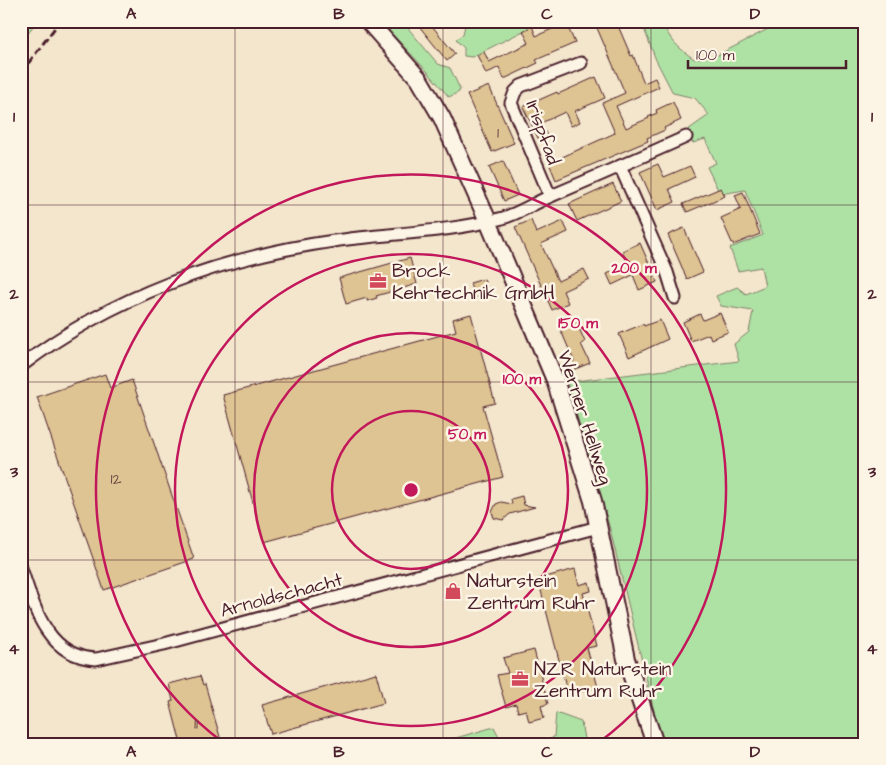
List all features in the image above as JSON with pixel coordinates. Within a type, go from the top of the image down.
[{"type":"main road","name":"Werner Hellweg","points":[[368,21],[425,88],[442,118],[555,380],[588,485],[626,659],[655,744]]},
{"type":"street","name":"Irispfad","points":[[550,196],[512,104],[515,92],[521,86],[581,63]]},
{"type":"street","points":[[21,366],[71,332],[126,303],[157,288],[224,264],[259,254],[316,243],[447,229],[501,219],[686,137]]},
{"type":"street","points":[[620,166],[667,272],[675,298]]},
{"type":"street","name":"Arnoldschacht","points":[[21,568],[41,622],[50,635],[73,654],[84,659],[96,659],[164,644],[598,527]]},
{"type":"green space","points":[[21,21],[37,21],[21,42]]},
{"type":"green space","points":[[380,21],[402,21],[438,64],[450,68],[460,89],[459,92],[449,97]]},
{"type":"green space","points":[[466,21],[543,21],[472,57],[464,56],[464,48],[456,40],[463,34]]},
{"type":"green space","points":[[641,21],[661,21],[674,43],[694,59],[718,55],[768,29],[777,21],[865,21],[865,744],[738,744],[739,740],[712,744],[662,744],[610,529],[567,382],[739,361],[734,344],[749,332],[753,311],[721,306],[716,296],[737,287],[746,294],[765,286],[761,267],[738,271],[730,248],[763,235],[745,190],[720,194],[707,167],[716,163],[705,139],[693,143],[685,132],[709,115],[695,98],[673,93],[656,60]]},
{"type":"green space","points":[[556,713],[581,722],[585,744],[541,744],[554,737]]},
{"type":"green space","points":[[494,727],[503,744],[435,744]]},
{"type":"building","points":[[415,21],[428,21],[455,54],[447,61]]},
{"type":"building","points":[[594,21],[616,21],[644,83],[655,78],[659,87],[616,106],[626,128],[649,118],[657,113],[656,110],[673,102],[681,120],[647,138],[648,141],[556,180],[549,163],[615,133],[602,103],[625,93]]},
{"type":"building","points":[[566,23],[575,43],[536,60],[538,63],[504,79],[499,67],[486,74],[477,55],[484,52],[489,62],[529,43],[523,31],[532,26],[536,36]]},
{"type":"building","points":[[596,77],[605,98],[575,111],[580,122],[571,126],[565,112],[541,123],[547,136],[539,140],[523,107]]},
{"type":"building","points":[[489,86],[514,143],[492,152],[467,95]]},
{"type":"building","points":[[503,161],[518,195],[504,201],[489,167]]},
{"type":"building","points":[[658,164],[664,177],[690,166],[695,177],[669,189],[675,202],[657,210],[640,172]]},
{"type":"building","points":[[613,184],[621,201],[577,221],[569,204]]},
{"type":"building","points":[[721,188],[725,196],[687,212],[683,204]]},
{"type":"building","points":[[743,192],[760,234],[733,245],[721,218],[741,209],[735,195]]},
{"type":"building","points":[[531,220],[536,233],[563,221],[568,232],[541,244],[558,281],[584,269],[589,279],[563,291],[568,303],[552,310],[515,227]]},
{"type":"building","points":[[684,228],[703,272],[687,279],[668,235]]},
{"type":"building","points":[[640,243],[657,282],[639,290],[633,275],[612,285],[607,274],[628,264],[622,251]]},
{"type":"building","name":"Brock Kehrtechnik GmbH","points":[[410,258],[417,284],[376,296],[377,298],[367,301],[367,298],[346,304],[339,278]]},
{"type":"building","points":[[484,279],[489,295],[474,298],[470,283]]},
{"type":"building","points":[[720,313],[728,332],[711,339],[709,334],[691,341],[683,322],[700,314],[703,320]]},
{"type":"building","points":[[471,314],[495,403],[483,406],[503,477],[264,542],[223,395],[456,331],[453,319]]},
{"type":"building","points":[[575,319],[585,342],[581,344],[590,363],[568,372],[565,365],[574,361],[559,326]]},
{"type":"building","points":[[660,320],[668,339],[629,357],[619,334],[643,324],[644,326]]},
{"type":"building","points":[[105,374],[110,388],[132,380],[194,559],[104,590],[37,397]]},
{"type":"building","points":[[522,496],[524,505],[535,507],[510,514],[503,520],[494,518],[492,512],[496,504],[501,502],[512,504],[511,499]]},
{"type":"building","points":[[575,569],[579,585],[589,582],[591,591],[583,593],[597,646],[587,648],[598,687],[568,695],[538,579]]},
{"type":"building","name":"Naturstein Zentrum Ruhr","points":[[456,584],[459,595],[450,598],[447,587]]},
{"type":"building","name":"NZR Naturstein Zentrum Ruhr","points":[[534,650],[548,704],[541,706],[544,718],[529,722],[526,710],[518,712],[516,704],[506,707],[497,675],[508,673],[503,658]]},
{"type":"building","points":[[376,673],[384,703],[271,734],[262,705]]},
{"type":"building","points":[[200,676],[203,685],[205,684],[222,744],[181,744],[170,702],[173,701],[169,684]]},
{"type":"railway","points":[[21,73],[60,21]]},
{"type":"place","name":"Brock Kehrtechnik GmbH","points":[[378,281]]},
{"type":"place","name":"Naturstein Zentrum Ruhr","points":[[453,591]]},
{"type":"place","name":"NZR Naturstein Zentrum Ruhr","points":[[520,679]]}]
